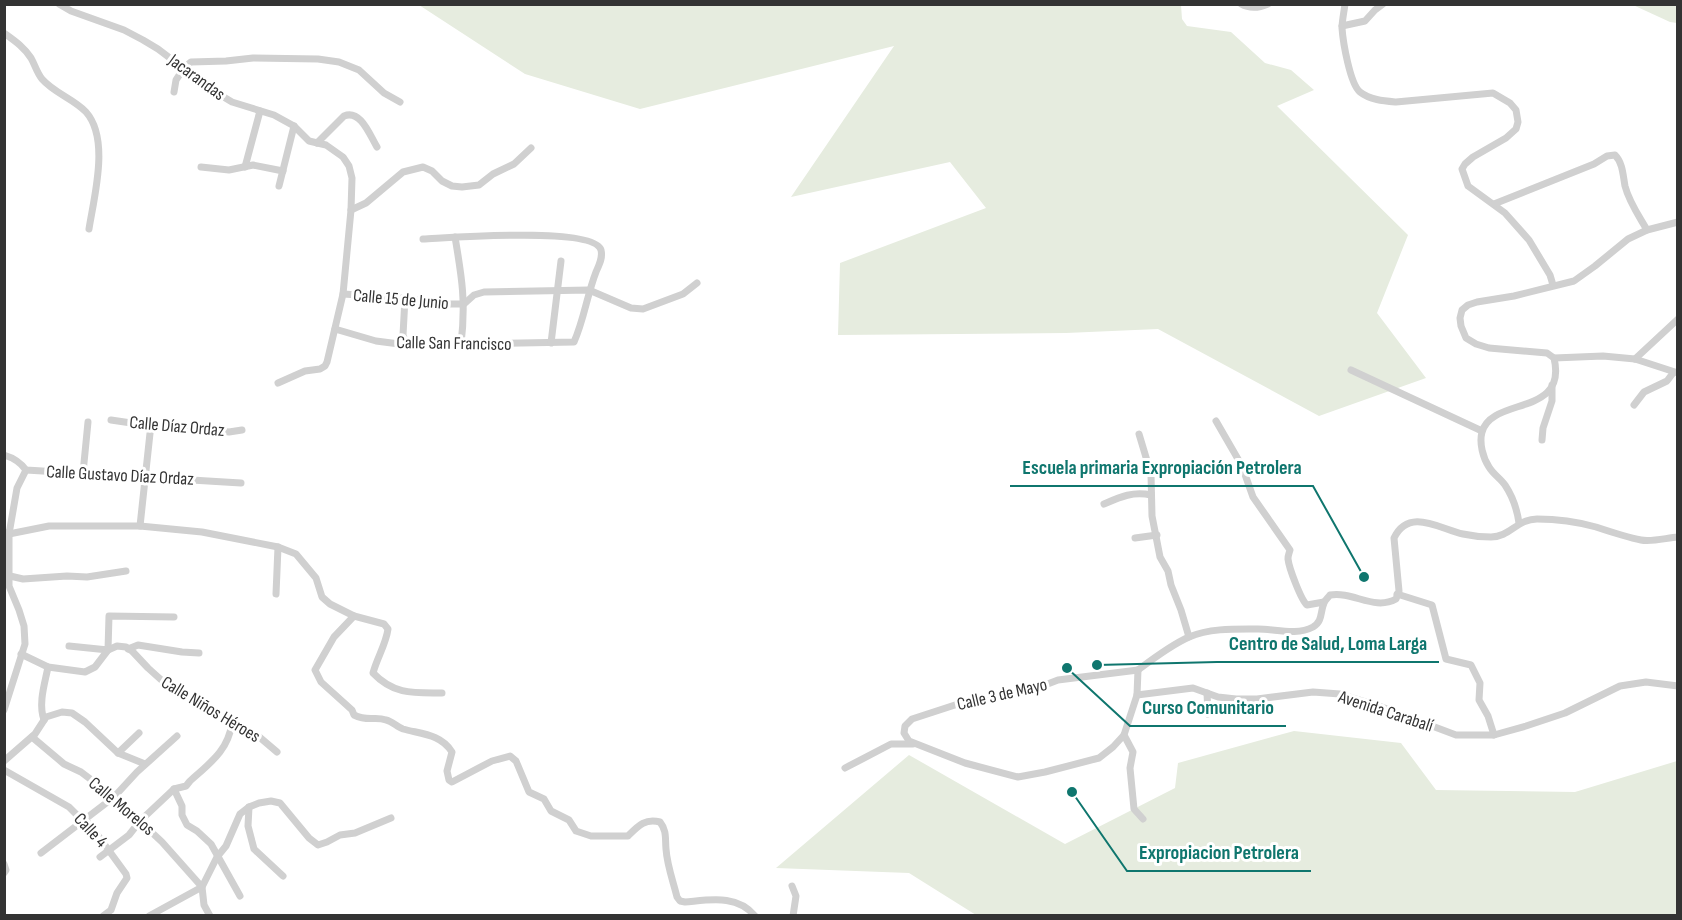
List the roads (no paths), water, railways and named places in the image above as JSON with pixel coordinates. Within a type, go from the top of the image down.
[{"type":"street","name":"Jacarandas","points":[[59,4],[71,11],[124,30],[158,49],[212,90],[232,102],[274,115],[294,126],[309,141],[326,145],[343,158],[349,166],[352,178],[351,210]]},
{"type":"street","points":[[1241,4],[1245,7],[1259,8],[1268,4]]},
{"type":"street","points":[[1345,4],[1342,26],[1351,77],[1357,90],[1366,96],[1396,102],[1493,93],[1510,103],[1516,110],[1518,122],[1516,129],[1506,138],[1473,157],[1462,169],[1468,186],[1494,204],[1516,224],[1529,240],[1545,266],[1553,285]]},
{"type":"street","points":[[1342,26],[1365,21],[1383,4]]},
{"type":"street","points":[[4,33],[26,50],[40,77],[86,112],[94,126],[99,154],[89,229]]},
{"type":"street","points":[[174,92],[176,80],[184,68],[192,62],[253,58],[318,59],[339,62],[359,70],[384,93],[400,102]]},
{"type":"street","points":[[245,167],[260,111]]},
{"type":"street","points":[[317,142],[348,114],[365,124],[377,147]]},
{"type":"street","points":[[279,186],[294,126]]},
{"type":"street","points":[[278,383],[305,371],[320,369],[327,362],[343,294],[351,210],[366,202],[403,172],[423,167],[452,186],[479,185],[493,174],[514,164],[531,148]]},
{"type":"street","points":[[1494,204],[1614,155],[1619,159],[1632,204],[1647,230]]},
{"type":"street","points":[[201,167],[229,170],[253,165],[283,171]]},
{"type":"street","points":[[1634,405],[1644,392],[1667,381],[1675,373],[1635,359],[1603,356],[1554,358],[1547,353],[1489,348],[1466,338],[1460,318],[1462,310],[1477,302],[1514,296],[1574,280],[1628,239],[1647,230],[1677,222]]},
{"type":"street","points":[[423,239],[555,236],[576,237],[595,242],[601,248],[602,256],[589,290]]},
{"type":"street","points":[[454,237],[463,283],[461,344]]},
{"type":"street","points":[[551,343],[561,261]]},
{"type":"street","name":"Calle 15 de Junio","points":[[343,294],[464,304],[474,295],[484,292],[589,290],[631,308],[643,309],[683,294],[697,283]]},
{"type":"street","name":"Calle San Francisco","points":[[335,329],[376,340],[408,345],[574,342],[589,290]]},
{"type":"street","points":[[405,298],[404,335],[408,345]]},
{"type":"street","points":[[1635,359],[1677,319]]},
{"type":"street","points":[[1542,440],[1543,428],[1552,401],[1552,385],[1556,368],[1554,358]]},
{"type":"street","points":[[1350,370],[1482,431]]},
{"type":"street","points":[[1519,523],[1516,506],[1505,485],[1489,467],[1483,453],[1482,431],[1496,415],[1533,403],[1552,385]]},
{"type":"street","name":"Calle Díaz Ordaz","points":[[111,420],[230,432],[242,430]]},
{"type":"street","points":[[1216,421],[1242,466],[1253,497],[1290,550],[1288,556],[1290,569],[1302,601],[1307,605],[1324,603]]},
{"type":"street","points":[[84,473],[88,422]]},
{"type":"street","points":[[140,526],[151,424]]},
{"type":"street","points":[[1138,434],[1151,474],[1152,516],[1160,557],[1168,571],[1188,637]]},
{"type":"street","name":"Calle Gustavo Díaz Ordaz","points":[[4,455],[22,464],[26,470],[241,483]]},
{"type":"street","points":[[4,710],[25,644],[24,626],[9,586],[7,533],[17,488],[26,470]]},
{"type":"street","points":[[1104,504],[1130,493],[1151,495]]},
{"type":"street","points":[[845,768],[891,744],[916,744],[965,763],[1018,777],[1099,758],[1124,735],[1137,695],[1138,670],[1188,637],[1222,630],[1259,629],[1292,632],[1304,630],[1320,621],[1324,603],[1330,595],[1339,594],[1371,603],[1389,603],[1396,599],[1398,591],[1394,538],[1397,531],[1404,525],[1418,521],[1449,528],[1462,534],[1493,537],[1505,535],[1519,523],[1534,518],[1593,526],[1643,540],[1677,537]]},
{"type":"street","points":[[7,533],[49,526],[140,526],[202,532],[278,547],[296,554],[316,578],[322,597],[330,604],[354,616],[384,624],[388,629],[374,673],[381,681],[398,690],[442,693]]},
{"type":"street","points":[[1135,538],[1157,535]]},
{"type":"street","points":[[276,594],[278,547]]},
{"type":"street","points":[[10,576],[23,579],[87,577],[126,571]]},
{"type":"street","points":[[1397,594],[1432,605],[1446,659],[1471,665],[1480,683],[1479,700],[1488,716],[1494,735]]},
{"type":"street","points":[[21,654],[48,666],[85,672],[95,668],[108,650],[109,616],[174,617]]},
{"type":"street","points":[[354,616],[334,637],[315,670],[321,682],[352,710],[354,715],[370,720],[386,720],[403,729],[436,737],[452,752],[447,771],[449,780],[452,782],[492,760],[510,756],[516,760],[529,792],[544,799],[551,811],[569,820],[576,831],[591,836],[628,836],[638,825],[651,820],[660,822],[664,828],[666,850],[677,897],[680,901],[733,901],[755,915]]},
{"type":"street","points":[[69,646],[108,650],[117,646],[128,649],[138,645],[199,653]]},
{"type":"street","name":"Calle Niños Héroes","points":[[128,649],[168,686],[257,735],[278,752]]},
{"type":"street","points":[[44,720],[41,712],[48,666]]},
{"type":"street","name":"Calle 3 de Mayo","points":[[916,744],[909,741],[904,733],[905,726],[912,719],[958,704],[1032,690],[1058,680],[1138,670]]},
{"type":"street","name":"Avenida Carabalí","points":[[1137,695],[1193,688],[1218,697],[1236,699],[1257,699],[1313,692],[1340,694],[1456,735],[1494,735],[1565,713],[1620,686],[1646,682],[1677,686]]},
{"type":"street","points":[[1207,693],[1208,714]]},
{"type":"street","points":[[4,761],[35,734],[44,720],[54,713],[62,712],[72,713],[85,722],[118,753],[145,764]]},
{"type":"street","points":[[100,857],[129,835],[140,821],[174,789],[186,786],[221,753],[232,723]]},
{"type":"street","points":[[118,753],[139,733]]},
{"type":"street","points":[[1124,735],[1133,752],[1131,768],[1134,809],[1143,819]]},
{"type":"street","points":[[41,854],[114,797],[145,764],[177,736]]},
{"type":"street","name":"Calle Morelos","points":[[32,737],[64,764],[81,772],[114,797],[162,842],[202,887]]},
{"type":"street","name":"Calle 4","points":[[4,770],[69,807],[85,820],[110,849],[127,878],[117,892],[111,910],[103,915]]},
{"type":"street","points":[[174,789],[187,825],[211,844],[240,896]]},
{"type":"street","points":[[210,915],[204,906],[202,887],[217,857],[226,846],[240,814],[249,807],[272,801],[280,803],[309,838],[318,845],[391,818]]},
{"type":"street","points":[[249,807],[248,826],[254,849],[283,876]]},
{"type":"street","points":[[4,864],[6,870],[4,873]]},
{"type":"street","points":[[792,886],[796,896],[792,915]]},
{"type":"street","points":[[150,915],[202,887]]},
{"type":"place","name":"Escuela primaria Expropiación Petrolera","points":[[1364,577]]},
{"type":"place","name":"Centro de Salud, Loma Larga","points":[[1097,665]]},
{"type":"place","name":"Curso Comunitario","points":[[1067,668]]},
{"type":"place","name":"Expropiacion Petrolera","points":[[1072,792]]}]
